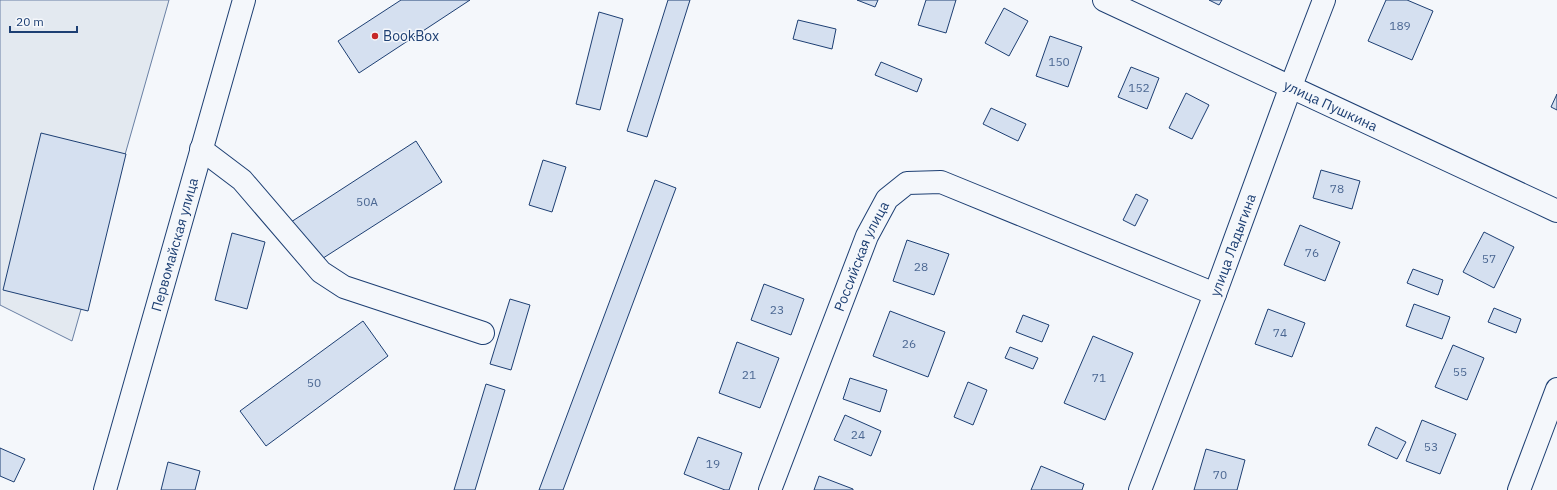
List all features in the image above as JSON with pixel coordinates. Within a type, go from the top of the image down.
[{"type":"street","name":"Первомайская улица","points":[[105,490],[244,0]]},
{"type":"street","name":"улица Пушкина","points":[[1104,0],[1557,211]]},
{"type":"street","name":"улица Ладыгина","points":[[1140,490],[1215,294],[1324,0]]},
{"type":"street","points":[[201,149],[242,180],[321,272],[344,287],[482,333]]},
{"type":"street","name":"Российская улица","points":[[770,490],[867,236],[887,199],[907,183],[941,182],[1215,294]]},
{"type":"street","points":[[1519,490],[1557,389]]},
{"type":"shaded area","points":[[0,0],[169,0],[72,341],[0,305]]},
{"type":"building","points":[[401,0],[470,0],[359,73],[338,41]]},
{"type":"building","points":[[668,0],[690,0],[647,137],[627,131]]},
{"type":"building","points":[[857,0],[878,0],[875,7]]},
{"type":"building","points":[[926,0],[956,0],[946,33],[918,25]]},
{"type":"building","points":[[1209,0],[1222,0],[1219,5]]},
{"type":"building","points":[[1386,0],[1407,0],[1433,11],[1412,60],[1368,41]]},
{"type":"building","points":[[1004,8],[1028,21],[1009,56],[985,43]]},
{"type":"building","points":[[599,12],[623,19],[600,110],[576,104]]},
{"type":"building","points":[[798,20],[836,29],[832,49],[793,39]]},
{"type":"building","points":[[1050,36],[1082,47],[1068,87],[1036,76]]},
{"type":"building","points":[[881,62],[922,79],[917,92],[875,75]]},
{"type":"building","points":[[1131,67],[1159,78],[1147,109],[1118,97]]},
{"type":"building","points":[[1186,93],[1209,105],[1192,139],[1169,128]]},
{"type":"building","points":[[1557,94],[1557,110],[1551,107]]},
{"type":"building","points":[[991,108],[1026,124],[1018,141],[983,124]]},
{"type":"building","points":[[41,133],[126,154],[88,311],[3,290]]},
{"type":"building","points":[[416,141],[442,182],[317,262],[291,222]]},
{"type":"building","points":[[543,160],[566,167],[552,212],[529,205]]},
{"type":"building","points":[[1321,170],[1360,181],[1352,209],[1313,198]]},
{"type":"building","points":[[655,180],[676,188],[563,490],[539,490]]},
{"type":"building","points":[[1136,194],[1148,200],[1135,226],[1123,220]]},
{"type":"building","points":[[1300,225],[1340,242],[1325,281],[1284,265]]},
{"type":"building","points":[[1484,232],[1514,247],[1494,288],[1463,272]]},
{"type":"building","points":[[232,233],[265,242],[247,309],[215,300]]},
{"type":"building","points":[[907,240],[949,254],[934,295],[893,281]]},
{"type":"building","points":[[1413,269],[1443,280],[1438,295],[1407,283]]},
{"type":"building","points":[[764,284],[804,299],[791,335],[751,320]]},
{"type":"building","points":[[510,299],[530,305],[511,370],[490,364]]},
{"type":"building","points":[[1414,304],[1450,317],[1442,339],[1406,326]]},
{"type":"building","points":[[1494,308],[1521,319],[1516,333],[1488,322]]},
{"type":"building","points":[[1268,309],[1305,323],[1292,357],[1255,344]]},
{"type":"building","points":[[890,311],[945,332],[928,377],[873,356]]},
{"type":"building","points":[[1023,315],[1049,325],[1042,342],[1016,332]]},
{"type":"building","points":[[363,321],[388,356],[266,446],[240,411]]},
{"type":"building","points":[[1093,336],[1133,353],[1105,420],[1064,403]]},
{"type":"building","points":[[737,342],[779,358],[760,408],[719,393]]},
{"type":"building","points":[[1453,345],[1484,358],[1467,400],[1435,387]]},
{"type":"building","points":[[1010,347],[1038,358],[1033,369],[1005,358]]},
{"type":"building","points":[[850,378],[887,390],[880,412],[843,399]]},
{"type":"building","points":[[968,382],[987,390],[973,425],[954,417]]},
{"type":"building","points":[[486,384],[505,390],[475,490],[454,490]]},
{"type":"building","points":[[845,415],[881,431],[871,456],[834,440]]},
{"type":"building","points":[[1422,420],[1456,434],[1440,474],[1406,461]]},
{"type":"building","points":[[1376,427],[1406,442],[1397,459],[1368,445]]},
{"type":"building","points":[[698,437],[742,453],[729,490],[725,490],[684,474]]},
{"type":"building","points":[[0,448],[25,459],[14,482],[0,476]]},
{"type":"building","points":[[1206,449],[1245,460],[1237,490],[1194,490]]},
{"type":"building","points":[[168,462],[200,471],[195,490],[161,490]]},
{"type":"building","points":[[1041,466],[1084,484],[1082,490],[1031,490]]},
{"type":"building","points":[[819,476],[853,489],[853,490],[814,490]]},
{"type":"place","name":"BookBox","points":[[375,36]]}]
